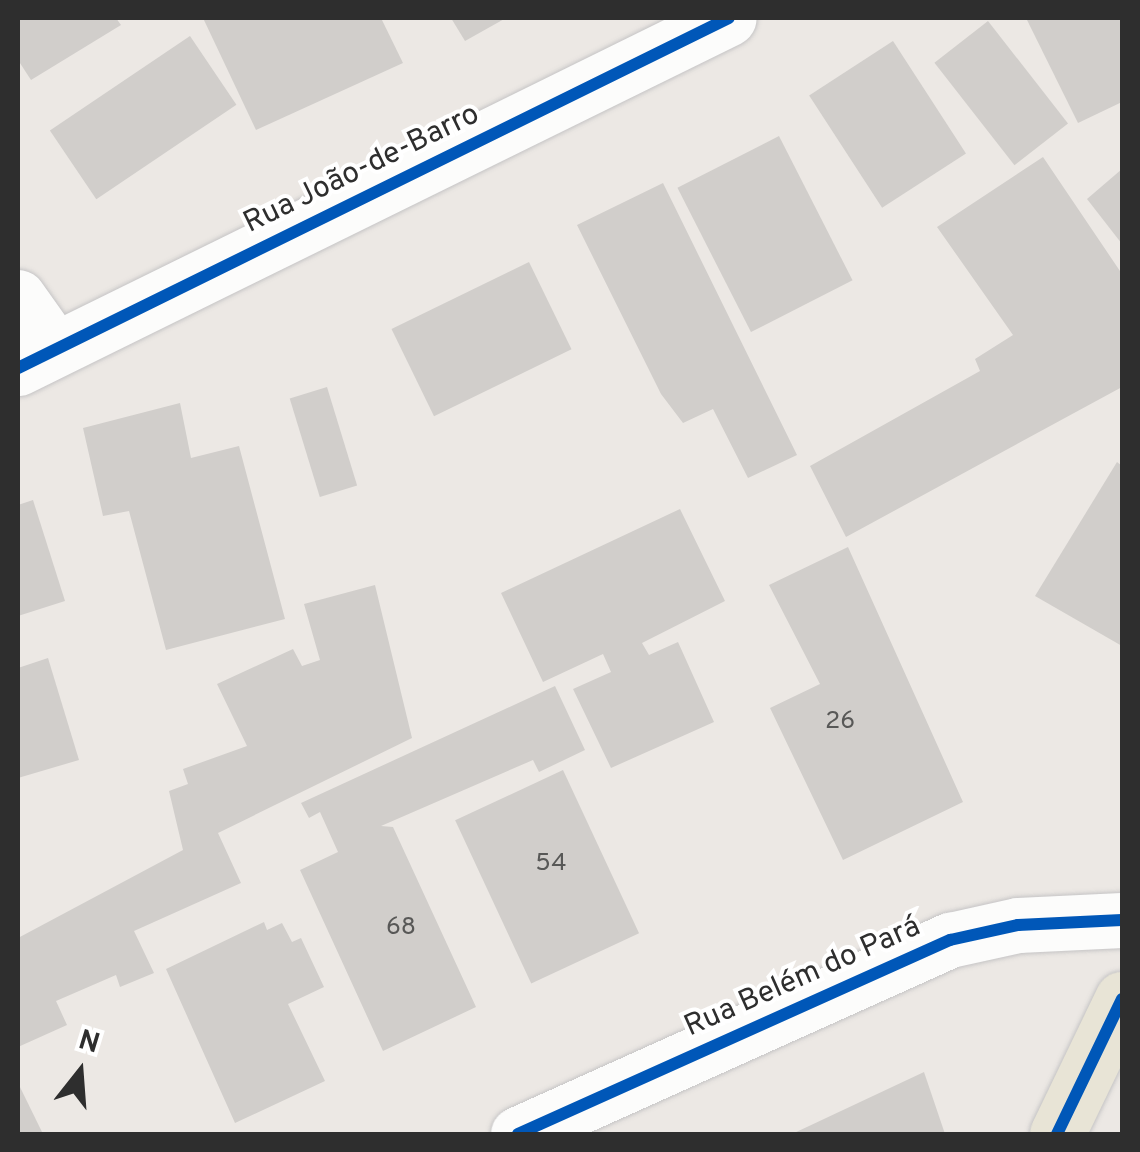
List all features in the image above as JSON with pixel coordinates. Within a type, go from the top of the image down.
[{"type":"main road","points":[[1057,1134],[1122,998]]},
{"type":"street","name":"Rua João-de-Barro","points":[[36,359],[729,18]]},
{"type":"street","points":[[18,298],[36,359]]},
{"type":"street","name":"Rua Belém do Pará","points":[[518,1134],[950,940],[1018,925],[1122,920]]},
{"type":"building","points":[[18,18],[116,18],[121,25],[31,80],[18,60]]},
{"type":"building","points":[[203,18],[381,18],[403,63],[256,130]]},
{"type":"building","points":[[451,18],[506,18],[465,41]]},
{"type":"building","points":[[1026,18],[1122,18],[1122,102],[1078,123]]},
{"type":"building","points":[[988,21],[1068,123],[1014,165],[934,63]]},
{"type":"building","points":[[190,36],[236,105],[96,199],[50,131]]},
{"type":"building","points":[[893,41],[966,153],[882,208],[809,95]]},
{"type":"building","points":[[779,136],[853,280],[751,332],[677,188]]},
{"type":"building","points":[[1043,157],[1122,274],[1122,387],[846,537],[810,466],[980,371],[975,359],[1013,335],[937,227]]},
{"type":"building","points":[[1122,169],[1122,244],[1087,199]]},
{"type":"building","points":[[663,183],[797,455],[748,478],[713,409],[683,423],[661,394],[577,225]]},
{"type":"building","points":[[529,262],[572,349],[434,416],[391,329]]},
{"type":"building","points":[[327,387],[357,485],[320,497],[290,398]]},
{"type":"building","points":[[180,403],[191,458],[239,446],[285,619],[166,650],[129,511],[103,516],[83,428]]},
{"type":"building","points":[[1117,462],[1122,466],[1122,646],[1035,596]]},
{"type":"building","points":[[33,500],[65,601],[18,616],[18,505]]},
{"type":"building","points":[[680,509],[725,601],[642,643],[649,655],[678,642],[714,722],[611,768],[573,689],[611,672],[603,654],[543,682],[501,593]]},
{"type":"building","points":[[848,547],[963,802],[843,860],[770,708],[820,684],[769,585]]},
{"type":"building","points":[[375,585],[412,738],[218,833],[241,883],[134,931],[154,973],[120,987],[116,975],[56,1001],[67,1025],[18,1047],[18,938],[183,850],[169,791],[188,784],[183,769],[247,746],[217,684],[293,649],[302,666],[320,660],[304,604]]},
{"type":"building","points":[[48,658],[79,760],[18,778],[18,668]]},
{"type":"building","points":[[555,686],[585,750],[539,772],[533,760],[381,826],[393,827],[476,1007],[383,1051],[300,870],[338,852],[320,812],[309,818],[301,803]]},
{"type":"building","points":[[563,770],[639,933],[531,983],[455,820]]},
{"type":"building","points":[[264,922],[267,930],[282,923],[292,942],[301,938],[324,987],[288,1004],[325,1081],[235,1123],[166,969]]},
{"type":"building","points":[[924,1072],[945,1134],[792,1134]]},
{"type":"building","points":[[18,1083],[43,1134],[18,1134]]},
{"type":"cycle path","points":[[18,368],[729,18]]},
{"type":"cycle path","points":[[518,1134],[950,940],[1018,925],[1122,920]]},
{"type":"cycle path","points":[[1057,1134],[1122,999]]}]
